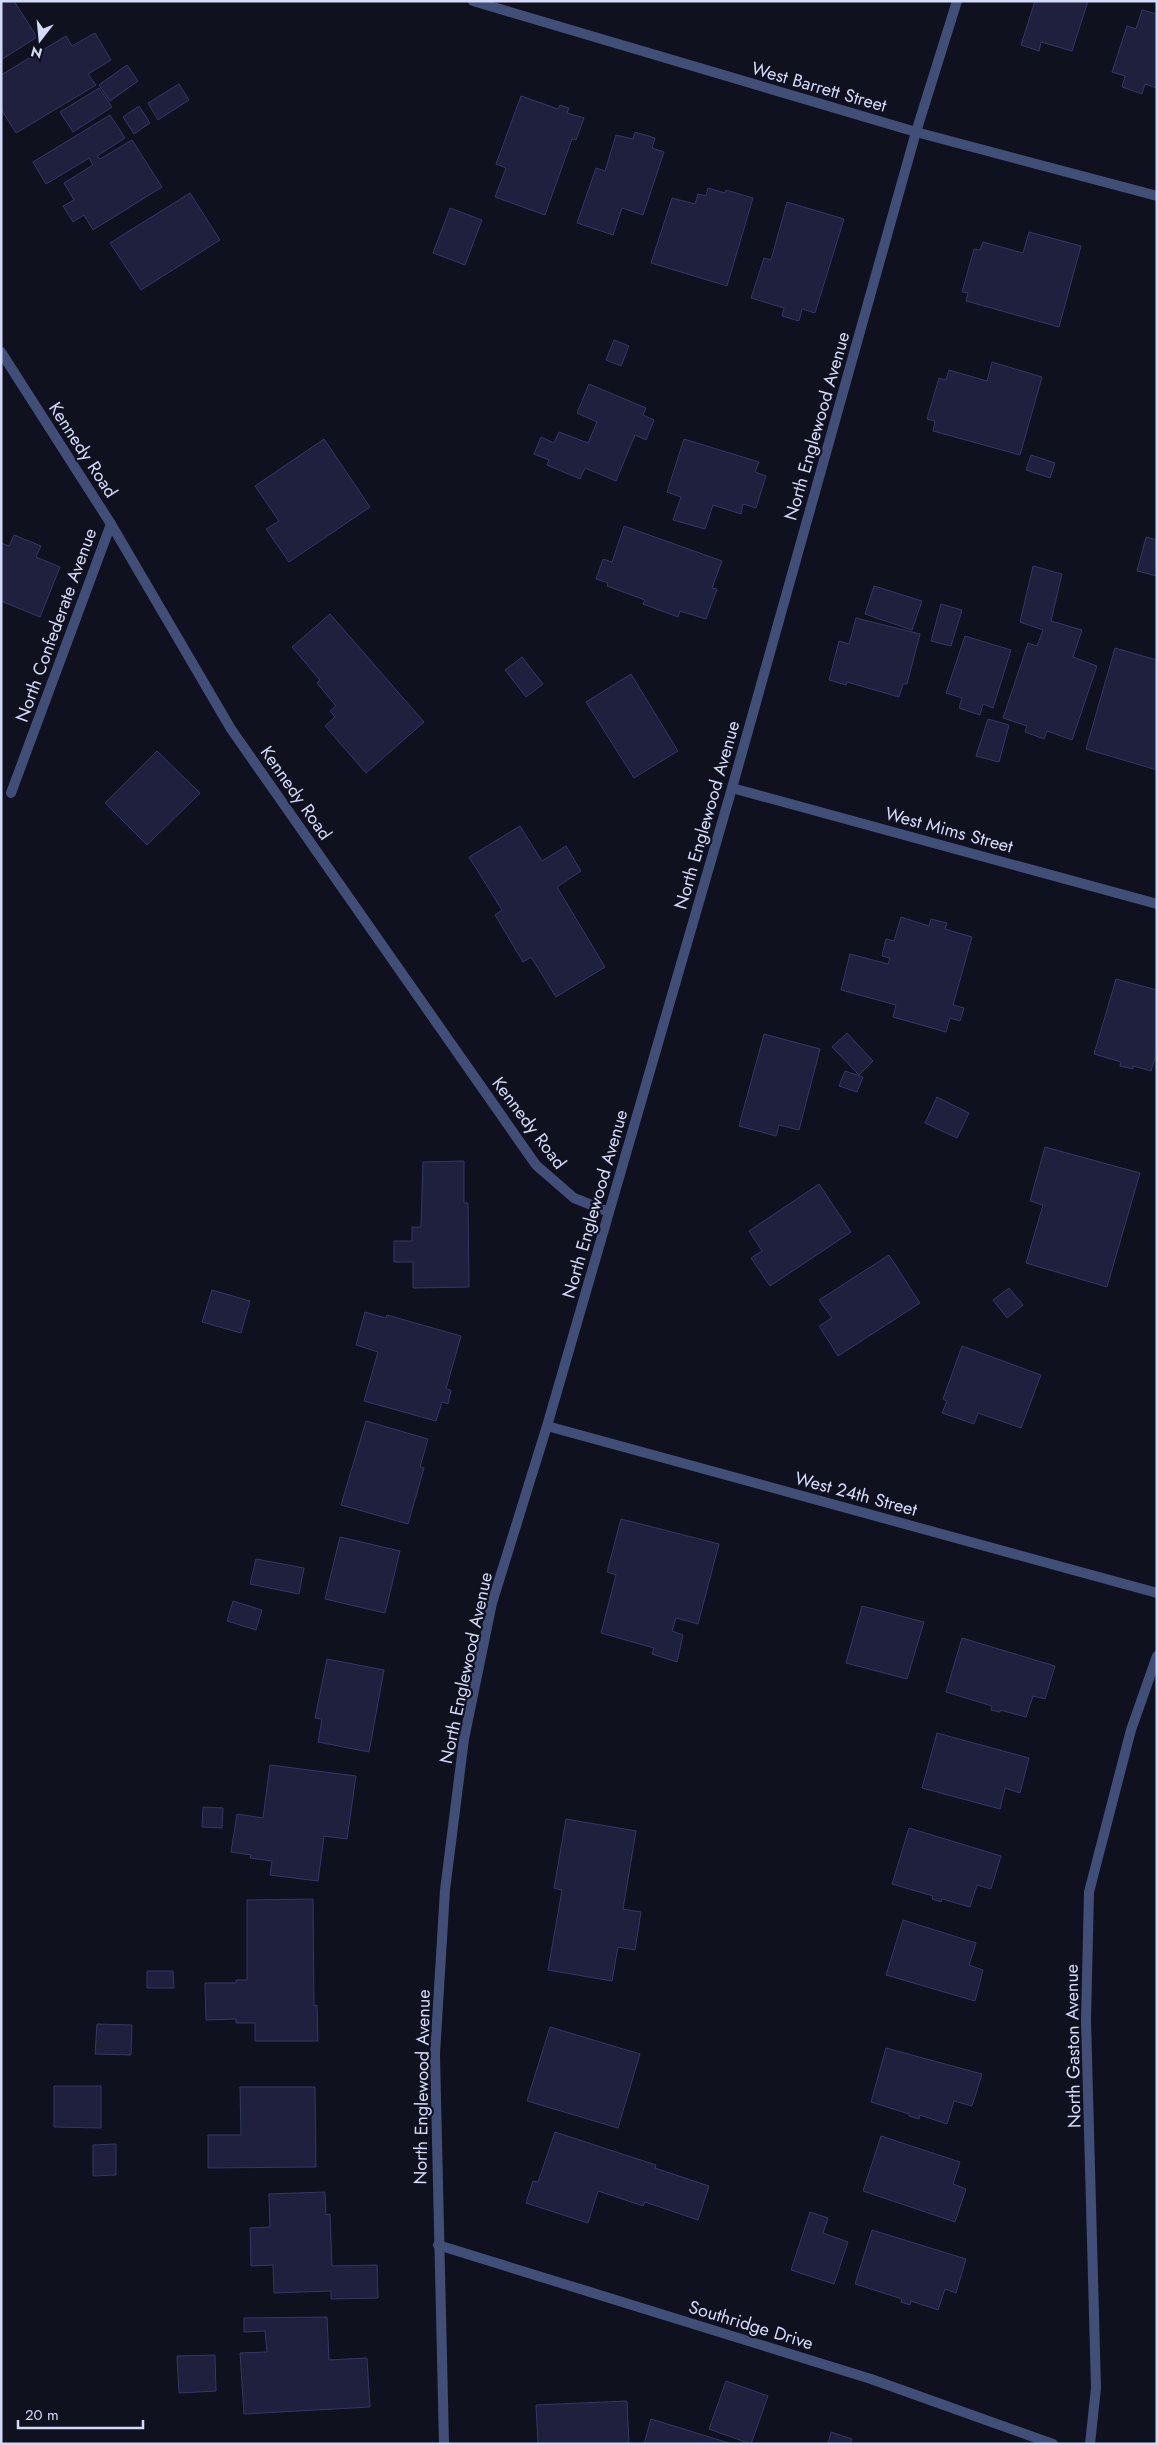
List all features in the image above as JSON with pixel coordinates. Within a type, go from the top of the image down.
[{"type":"street","name":"West Barrett Street","points":[[473,1],[916,132],[1157,196]]},
{"type":"street","name":"North Englewood Avenue","points":[[444,2444],[435,2054],[446,1890],[464,1740],[492,1603],[547,1426],[732,788],[916,132],[958,1]]},
{"type":"street","name":"Kennedy Road","points":[[1,352],[111,524],[230,729],[536,1165],[574,1198],[609,1212]]},
{"type":"street","name":"North Confederate Avenue","points":[[11,793],[111,524]]},
{"type":"street","name":"West Mims Street","points":[[732,788],[1157,904]]},
{"type":"street","name":"West 24th Street","points":[[547,1426],[1157,1593]]},
{"type":"street","name":"North Gaston Avenue","points":[[1090,2444],[1096,2388],[1086,2020],[1089,1892],[1131,1730],[1157,1656]]},
{"type":"street","name":"Southridge Drive","points":[[438,2245],[870,2379],[1053,2444]]},
{"type":"building","points":[[1,1],[14,1],[37,37],[1,60]]},
{"type":"building","points":[[1035,1],[1088,1],[1072,51],[1041,42],[1039,51],[1021,45]]},
{"type":"building","points":[[1142,10],[1157,14],[1157,88],[1145,84],[1142,94],[1122,87],[1125,76],[1112,72],[1127,26],[1136,29]]},
{"type":"building","points":[[95,33],[111,60],[88,74],[96,85],[16,133],[1,109],[1,75],[66,36],[72,46]]},
{"type":"building","points":[[127,65],[138,81],[110,101],[99,85]]},
{"type":"building","points":[[179,84],[189,100],[158,120],[148,103]]},
{"type":"building","points":[[99,88],[112,107],[73,132],[60,112]]},
{"type":"building","points":[[521,96],[558,109],[560,105],[569,108],[567,113],[584,118],[576,140],[572,139],[545,215],[495,197],[506,168],[496,164]]},
{"type":"building","points":[[139,106],[150,123],[134,134],[123,117]]},
{"type":"building","points":[[110,115],[125,138],[97,156],[100,159],[132,140],[162,187],[93,230],[84,215],[73,222],[63,206],[74,200],[64,183],[93,165],[89,158],[46,184],[33,162]]},
{"type":"building","points":[[635,132],[655,138],[652,148],[664,152],[643,215],[622,208],[613,235],[577,223],[596,168],[605,171],[616,135],[633,139]]},
{"type":"building","points":[[708,188],[725,193],[726,190],[753,198],[727,286],[651,263],[672,198],[695,204],[698,194],[706,196]]},
{"type":"building","points":[[190,193],[220,240],[141,290],[110,243]]},
{"type":"building","points":[[787,202],[844,219],[815,313],[802,309],[799,321],[782,316],[784,308],[751,298],[764,258],[771,260]]},
{"type":"building","points":[[450,208],[482,220],[465,265],[433,253]]},
{"type":"building","points":[[1029,232],[1081,246],[1059,327],[966,301],[968,293],[962,292],[974,249],[980,250],[983,242],[1023,253]]},
{"type":"building","points":[[614,340],[629,346],[621,366],[606,360]]},
{"type":"building","points":[[992,362],[1042,377],[1020,455],[933,431],[935,421],[927,419],[939,378],[946,380],[949,370],[987,381]]},
{"type":"building","points":[[589,384],[646,408],[643,415],[654,420],[646,440],[635,435],[616,481],[585,468],[580,479],[547,465],[549,460],[534,454],[541,437],[554,443],[559,432],[588,443],[597,422],[577,413]]},
{"type":"building","points":[[324,439],[370,507],[289,562],[266,529],[279,521],[255,486]]},
{"type":"building","points":[[684,439],[759,462],[755,472],[766,476],[756,508],[743,504],[741,514],[713,505],[705,529],[673,520],[681,497],[667,492]]},
{"type":"building","points":[[1031,455],[1055,463],[1050,478],[1026,470]]},
{"type":"building","points":[[624,526],[722,561],[712,588],[717,589],[706,619],[680,611],[678,617],[643,604],[645,600],[607,586],[608,583],[596,579],[603,559],[612,562]]},
{"type":"building","points":[[14,535],[41,546],[36,557],[60,567],[40,617],[1,601],[1,543],[9,546]]},
{"type":"building","points":[[1146,537],[1157,540],[1157,576],[1137,571]]},
{"type":"building","points":[[1033,566],[1062,574],[1051,621],[1082,630],[1073,657],[1097,666],[1072,740],[1047,731],[1044,739],[1025,732],[1027,726],[1003,718],[1028,643],[1037,646],[1043,630],[1020,622]]},
{"type":"building","points":[[874,586],[922,601],[912,630],[865,614]]},
{"type":"building","points":[[941,604],[962,610],[951,646],[931,641]]},
{"type":"building","points":[[330,614],[424,722],[366,773],[325,726],[335,717],[330,711],[336,706],[317,683],[320,680],[292,647]]},
{"type":"building","points":[[856,618],[920,634],[907,684],[903,684],[899,697],[847,682],[846,685],[829,680],[839,641],[849,644]]},
{"type":"building","points":[[965,636],[1011,650],[993,708],[983,704],[980,715],[959,708],[962,698],[946,693]]},
{"type":"building","points":[[1115,648],[1157,660],[1157,770],[1086,749]]},
{"type":"building","points":[[522,657],[543,684],[526,697],[505,670]]},
{"type":"building","points":[[631,674],[678,751],[634,778],[586,702]]},
{"type":"building","points":[[988,719],[1009,725],[999,762],[976,756]]},
{"type":"building","points":[[157,751],[200,793],[147,845],[105,803]]},
{"type":"building","points":[[520,826],[542,861],[566,846],[581,871],[557,887],[605,967],[556,997],[531,957],[523,962],[495,915],[502,910],[469,857]]},
{"type":"building","points":[[901,917],[929,926],[931,919],[947,923],[945,929],[972,937],[953,1005],[964,1008],[960,1021],[950,1018],[946,1032],[893,1017],[896,1005],[841,990],[850,954],[888,964],[890,958],[882,956],[886,939],[894,941]]},
{"type":"building","points":[[1116,979],[1157,990],[1157,1052],[1151,1071],[1133,1066],[1133,1069],[1120,1066],[1121,1062],[1094,1054]]},
{"type":"building","points":[[847,1033],[873,1061],[859,1075],[832,1047]]},
{"type":"building","points":[[764,1034],[820,1049],[799,1130],[779,1125],[776,1136],[739,1126]]},
{"type":"building","points":[[845,1071],[863,1077],[857,1092],[839,1086]]},
{"type":"building","points":[[937,1097],[969,1113],[957,1138],[925,1123]]},
{"type":"building","points":[[1045,1147],[1140,1173],[1107,1287],[1026,1263],[1043,1205],[1030,1201]]},
{"type":"building","points":[[464,1161],[464,1203],[468,1203],[469,1287],[413,1288],[413,1262],[394,1262],[394,1241],[412,1241],[412,1227],[421,1227],[423,1162]]},
{"type":"building","points":[[819,1184],[851,1232],[770,1286],[751,1258],[762,1251],[749,1231]]},
{"type":"building","points":[[889,1255],[920,1303],[838,1356],[819,1326],[832,1318],[819,1300]]},
{"type":"building","points":[[1009,1288],[1023,1305],[1007,1318],[993,1300]]},
{"type":"building","points":[[212,1290],[250,1301],[241,1333],[202,1322]]},
{"type":"building","points":[[365,1312],[386,1318],[387,1315],[461,1336],[446,1389],[451,1390],[448,1404],[442,1402],[436,1421],[364,1401],[378,1352],[356,1345]]},
{"type":"building","points":[[962,1346],[1041,1375],[1021,1428],[978,1413],[974,1424],[942,1413],[947,1401],[943,1399]]},
{"type":"building","points":[[366,1421],[428,1439],[420,1467],[424,1468],[408,1524],[341,1505]]},
{"type":"building","points":[[621,1519],[719,1544],[698,1624],[676,1618],[672,1631],[683,1635],[677,1662],[652,1654],[654,1648],[601,1633],[616,1575],[607,1572]]},
{"type":"building","points":[[340,1537],[400,1551],[385,1613],[325,1599]]},
{"type":"building","points":[[256,1559],[304,1568],[299,1594],[250,1584]]},
{"type":"building","points":[[233,1601],[262,1610],[256,1630],[227,1621]]},
{"type":"building","points":[[862,1606],[924,1622],[907,1679],[846,1663]]},
{"type":"building","points":[[962,1638],[1055,1666],[1045,1699],[1033,1696],[1026,1717],[1000,1710],[1000,1712],[991,1710],[992,1706],[946,1692]]},
{"type":"building","points":[[327,1659],[384,1670],[369,1752],[318,1742],[322,1719],[315,1718]]},
{"type":"building","points":[[937,1733],[1029,1758],[1020,1793],[1005,1788],[1000,1809],[922,1788]]},
{"type":"building","points":[[270,1765],[356,1776],[347,1839],[324,1836],[318,1881],[270,1875],[272,1861],[250,1858],[251,1855],[231,1852],[237,1814],[263,1818]]},
{"type":"building","points":[[203,1807],[223,1808],[222,1828],[202,1827]]},
{"type":"building","points":[[566,1819],[636,1831],[623,1909],[641,1912],[635,1950],[618,1947],[612,1981],[548,1970],[562,1890],[554,1888]]},
{"type":"building","points":[[909,1828],[1001,1856],[991,1889],[977,1885],[970,1907],[942,1899],[941,1902],[932,1899],[933,1896],[892,1884]]},
{"type":"building","points":[[313,1899],[314,2006],[317,2005],[318,2041],[255,2041],[255,2023],[236,2023],[236,2019],[206,2020],[205,1983],[236,1983],[236,1980],[247,1980],[247,1900]]},
{"type":"building","points":[[903,1920],[976,1943],[969,1965],[983,1970],[975,2001],[886,1975]]},
{"type":"building","points":[[147,1971],[173,1971],[174,1988],[147,1988]]},
{"type":"building","points":[[97,2024],[132,2025],[131,2055],[95,2054]]},
{"type":"building","points":[[550,2027],[640,2054],[618,2128],[527,2101]]},
{"type":"building","points":[[886,2048],[982,2074],[972,2106],[954,2101],[947,2124],[920,2115],[919,2119],[871,2102]]},
{"type":"building","points":[[54,2086],[101,2086],[101,2128],[54,2127]]},
{"type":"building","points":[[240,2087],[315,2087],[316,2167],[208,2168],[208,2135],[241,2135]]},
{"type":"building","points":[[555,2132],[656,2165],[655,2168],[709,2186],[698,2220],[645,2202],[643,2206],[598,2191],[588,2223],[526,2203],[533,2181],[538,2182]]},
{"type":"building","points":[[881,2136],[960,2162],[953,2184],[966,2189],[955,2222],[863,2191]]},
{"type":"building","points":[[116,2144],[116,2175],[93,2176],[93,2145]]},
{"type":"building","points":[[325,2192],[326,2215],[330,2214],[332,2266],[377,2265],[378,2298],[331,2299],[331,2291],[274,2293],[273,2265],[251,2266],[250,2228],[270,2227],[269,2194]]},
{"type":"building","points":[[810,2212],[828,2218],[823,2233],[848,2242],[834,2284],[791,2270]]},
{"type":"building","points":[[872,2230],[966,2259],[956,2293],[945,2289],[938,2310],[911,2301],[910,2305],[901,2302],[902,2299],[855,2284]]},
{"type":"building","points":[[327,2317],[329,2360],[367,2358],[370,2407],[244,2414],[240,2353],[267,2352],[265,2331],[244,2332],[244,2318]]},
{"type":"building","points":[[215,2355],[216,2391],[179,2393],[177,2356]]},
{"type":"building","points":[[726,2381],[768,2396],[751,2444],[709,2429]]},
{"type":"building","points":[[627,2401],[629,2444],[538,2444],[536,2405]]},
{"type":"building","points":[[651,2419],[732,2444],[644,2444]]},
{"type":"building","points":[[831,2432],[852,2439],[850,2444],[828,2444]]}]
